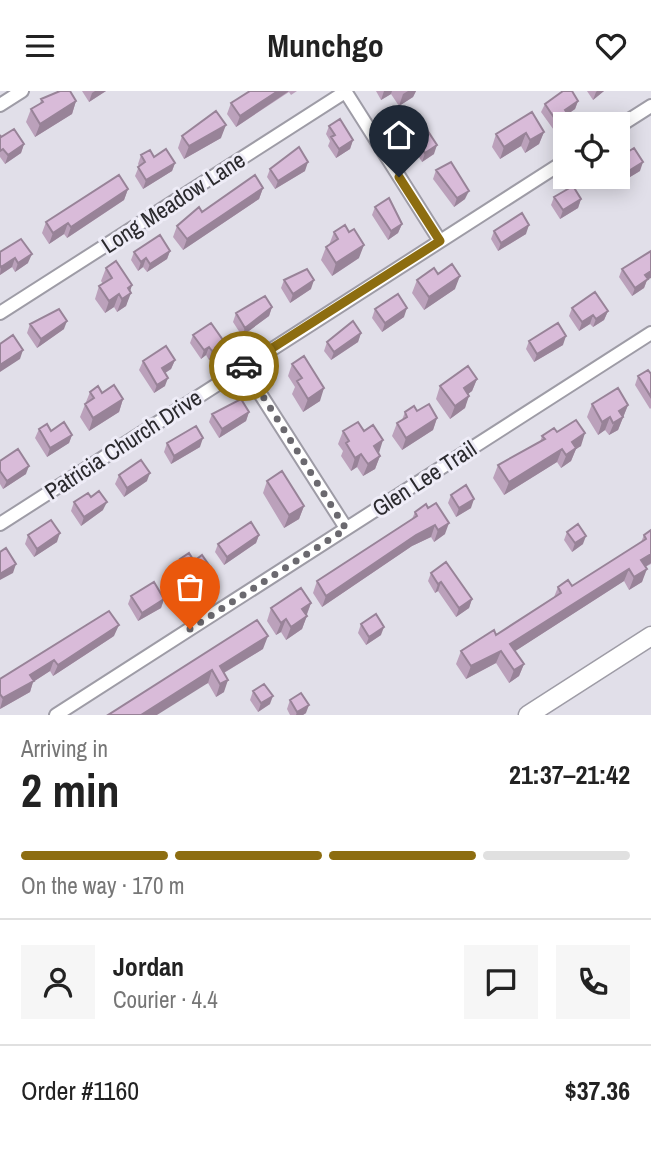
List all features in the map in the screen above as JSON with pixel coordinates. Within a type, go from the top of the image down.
[{"type":"street","points":[[0,105],[22,91]]},
{"type":"street","points":[[345,91],[440,241]]},
{"type":"street","name":"Long Meadow Lane","points":[[0,313],[345,91]]},
{"type":"street","points":[[630,119],[651,106]]},
{"type":"street","name":"Patricia Church Drive","points":[[0,524],[553,169]]},
{"type":"street","name":"Glen Lee Trail","points":[[56,715],[651,333]]},
{"type":"street","points":[[243,367],[346,529]]},
{"type":"street","points":[[528,715],[651,636]]},
{"type":"building","points":[[60,91],[70,91],[76,101],[40,124],[31,109],[43,102],[41,99]]},
{"type":"building","points":[[250,91],[278,91],[240,116],[231,103]]},
{"type":"building","points":[[563,91],[572,91],[578,101],[565,110],[566,112],[553,112],[553,116],[545,104]]},
{"type":"building","points":[[216,111],[226,125],[189,146],[182,136]]},
{"type":"building","points":[[532,112],[544,132],[530,140],[526,133],[504,147],[496,134]]},
{"type":"building","points":[[418,116],[437,145],[425,153],[406,124]]},
{"type":"building","points":[[340,119],[353,140],[339,149],[331,137],[335,135],[329,126]]},
{"type":"building","points":[[14,129],[24,144],[8,155],[3,149],[0,151],[0,135],[1,137]]},
{"type":"building","points":[[299,147],[308,162],[278,181],[270,169]]},
{"type":"building","points":[[634,148],[643,162],[630,170],[630,150]]},
{"type":"building","points":[[166,149],[175,163],[146,180],[138,167],[145,162],[141,155],[150,150],[154,157]]},
{"type":"building","points":[[451,162],[469,191],[457,198],[436,170]]},
{"type":"building","points":[[119,175],[128,189],[71,227],[68,223],[53,233],[46,222]]},
{"type":"building","points":[[255,175],[263,188],[187,239],[177,226],[199,207],[202,212]]},
{"type":"building","points":[[568,189],[575,189],[581,199],[563,210],[554,197]]},
{"type":"building","points":[[389,198],[402,224],[391,231],[375,207]]},
{"type":"building","points":[[522,213],[529,225],[501,243],[494,231]]},
{"type":"building","points":[[345,225],[349,232],[354,229],[364,245],[336,263],[326,247],[338,239],[334,232]]},
{"type":"building","points":[[160,235],[170,251],[150,264],[146,258],[141,262],[134,252]]},
{"type":"building","points":[[21,239],[32,254],[18,263],[15,258],[1,267],[0,252]]},
{"type":"building","points":[[651,251],[651,271],[645,275],[648,279],[635,288],[622,269]]},
{"type":"building","points":[[116,261],[132,285],[128,288],[131,293],[122,299],[119,294],[109,301],[99,286],[112,278],[106,268]]},
{"type":"building","points":[[452,264],[460,276],[429,297],[417,280],[434,268],[438,274]]},
{"type":"building","points":[[307,269],[314,280],[293,294],[284,280]]},
{"type":"building","points":[[595,292],[608,311],[596,319],[593,315],[582,322],[572,308]]},
{"type":"building","points":[[398,294],[407,308],[385,323],[375,309]]},
{"type":"building","points":[[265,296],[272,307],[245,328],[236,313]]},
{"type":"building","points":[[59,309],[67,321],[41,339],[30,324]]},
{"type":"building","points":[[353,321],[361,333],[334,352],[327,342]]},
{"type":"building","points":[[211,323],[225,343],[212,351],[209,347],[204,350],[193,335]]},
{"type":"building","points":[[558,323],[566,336],[537,354],[529,341]]},
{"type":"building","points":[[13,335],[23,350],[0,365],[0,344]]},
{"type":"building","points":[[166,346],[175,360],[162,368],[168,378],[157,385],[143,361]]},
{"type":"building","points":[[304,356],[324,388],[308,399],[297,381],[302,378],[292,364]]},
{"type":"building","points":[[468,366],[477,379],[464,388],[469,396],[455,406],[440,386]]},
{"type":"building","points":[[648,370],[651,374],[651,397],[638,376]]},
{"type":"building","points":[[114,385],[123,399],[93,418],[85,404],[94,398],[90,392],[98,386],[102,393]]},
{"type":"building","points":[[618,388],[628,405],[619,411],[623,417],[613,423],[610,417],[602,422],[592,404]]},
{"type":"building","points":[[241,399],[249,412],[222,429],[212,414]]},
{"type":"building","points":[[429,404],[437,418],[406,438],[397,423],[407,417],[405,412],[414,406],[417,411]]},
{"type":"building","points":[[576,420],[585,433],[572,442],[576,448],[566,455],[562,449],[509,482],[498,465],[545,439],[542,436],[554,428],[557,432]]},
{"type":"building","points":[[64,422],[72,435],[50,448],[39,429],[47,424],[51,431]]},
{"type":"building","points":[[358,422],[364,431],[373,425],[383,440],[374,446],[380,456],[368,464],[361,454],[355,458],[346,443],[349,441],[343,431]]},
{"type":"building","points":[[196,426],[203,438],[174,456],[167,443]]},
{"type":"building","points":[[18,449],[29,466],[7,481],[0,471],[0,461]]},
{"type":"building","points":[[141,460],[150,473],[127,488],[119,475]]},
{"type":"building","points":[[282,471],[304,506],[289,515],[267,481]]},
{"type":"building","points":[[466,485],[474,499],[459,508],[451,495]]},
{"type":"building","points":[[99,491],[107,502],[84,517],[74,502],[88,493],[91,497]]},
{"type":"building","points":[[436,503],[449,523],[438,530],[435,525],[416,535],[326,596],[317,581],[417,516],[415,512],[426,504],[428,508]]},
{"type":"building","points":[[51,520],[60,533],[37,549],[28,535]]},
{"type":"building","points":[[251,522],[259,535],[227,557],[218,544]]},
{"type":"building","points":[[578,524],[586,536],[575,543],[567,532]]},
{"type":"building","points":[[651,530],[651,554],[641,560],[647,569],[634,577],[629,569],[510,644],[524,664],[514,670],[501,651],[471,666],[461,651],[494,630],[496,635],[561,593],[558,587],[568,580],[572,586],[646,539],[644,535]]},
{"type":"building","points":[[6,548],[16,564],[0,574],[0,552]]},
{"type":"building","points":[[189,553],[194,561],[202,555],[211,568],[186,585],[177,571],[185,566],[180,559]]},
{"type":"building","points":[[446,562],[472,599],[459,608],[441,582],[438,584],[431,573]]},
{"type":"building","points":[[154,582],[164,599],[142,613],[131,596]]},
{"type":"building","points":[[301,588],[311,603],[302,609],[307,616],[291,627],[286,619],[281,623],[271,608]]},
{"type":"building","points":[[109,611],[119,625],[58,665],[54,660],[30,675],[34,681],[3,698],[0,694],[0,679]]},
{"type":"building","points":[[376,614],[384,627],[369,637],[361,624]]},
{"type":"building","points":[[257,620],[268,636],[220,666],[228,680],[220,684],[212,670],[141,715],[108,715]]},
{"type":"building","points":[[264,684],[273,696],[261,703],[253,691]]},
{"type":"building","points":[[301,693],[309,705],[297,712],[290,700]]},
{"type":"way so far","points":[[190,629],[346,529],[244,366]]},
{"type":"route","points":[[244,366],[440,241],[399,177]]}]
